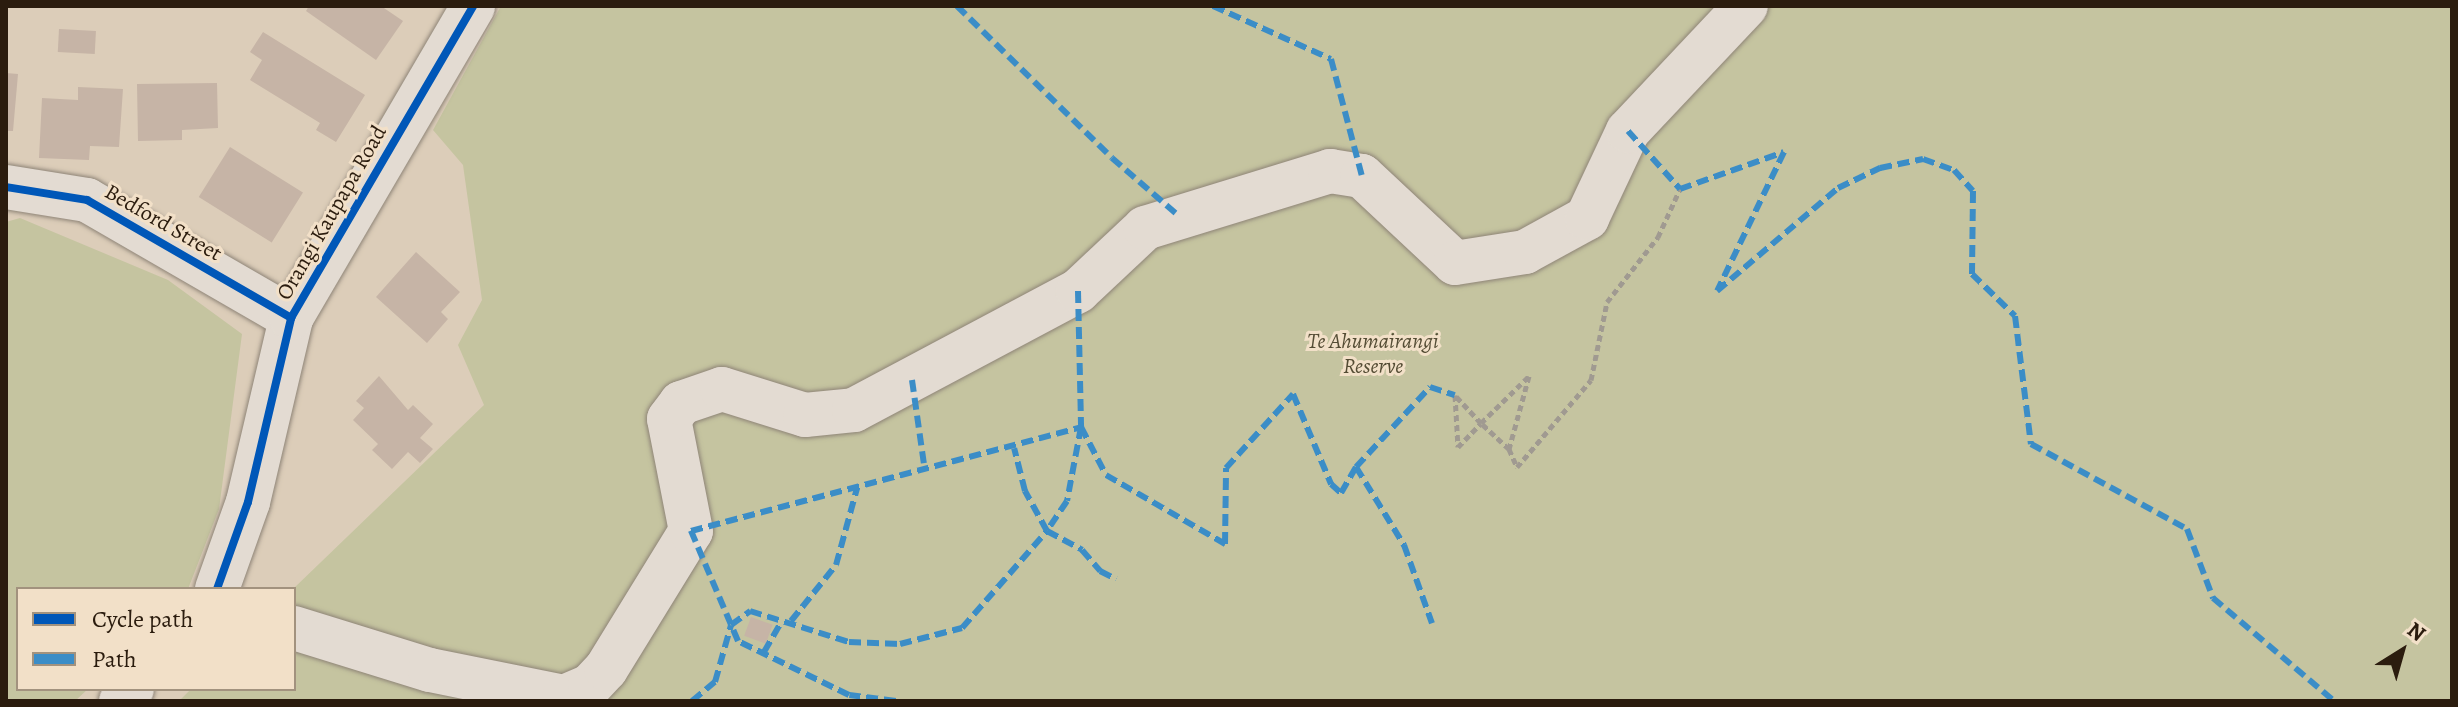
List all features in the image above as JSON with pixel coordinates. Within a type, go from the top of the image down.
[{"type":"street","name":"Orangi Kaupapa Road","points":[[218,587],[248,502],[291,318],[473,6]]},
{"type":"street","points":[[296,629],[430,670],[564,697],[590,686],[606,669],[691,531],[669,419],[681,403],[722,389],[805,415],[854,410],[1078,291],[1145,228],[1330,171],[1362,176],[1455,263],[1525,252],[1587,218],[1628,131],[1746,6]]},
{"type":"street","name":"Bedford Street","points":[[6,187],[87,200],[291,318]]},
{"type":"path","points":[[1509,449],[1529,376],[1481,423],[1458,447],[1455,395],[1481,423],[1509,449],[1517,467],[1591,380],[1607,302],[1658,237],[1680,189]]},
{"type":"green space","name":"Te Ahumairangi Reserve","points":[[501,6],[2452,6],[2452,701],[179,701],[189,691],[296,691],[295,587],[484,405],[458,345],[482,300],[463,165],[433,130]]},
{"type":"green space","points":[[20,218],[168,280],[242,334],[219,509],[189,587],[16,587],[16,691],[86,691],[75,701],[6,701],[6,222]]},
{"type":"building","points":[[309,6],[381,6],[403,21],[376,60],[306,11]]},
{"type":"building","points":[[59,29],[96,31],[95,54],[58,52]]},
{"type":"building","points":[[263,32],[365,95],[336,142],[316,130],[320,123],[250,80],[262,60],[250,52]]},
{"type":"building","points":[[6,73],[18,74],[13,131],[6,131]]},
{"type":"building","points":[[217,83],[218,128],[182,130],[182,140],[138,141],[137,84]]},
{"type":"building","points":[[78,87],[123,89],[119,147],[90,146],[89,160],[39,158],[42,98],[78,100]]},
{"type":"building","points":[[230,147],[303,193],[272,243],[199,197]]},
{"type":"building","points":[[416,252],[460,292],[441,312],[448,319],[427,343],[376,297]]},
{"type":"building","points":[[379,376],[408,410],[413,405],[433,424],[420,438],[433,449],[420,463],[408,452],[392,469],[372,450],[378,444],[353,420],[364,408],[356,401]]},
{"type":"building","points":[[751,617],[773,625],[766,644],[744,636]]},
{"type":"marked path","points":[[957,6],[1112,158],[1180,217]]},
{"type":"marked path","points":[[1213,6],[1331,59],[1362,176]]},
{"type":"marked path","points":[[1628,131],[1680,189],[1784,152],[1717,291],[1838,188],[1880,168],[1923,159],[1954,170],[1973,191],[1972,274],[2015,316],[2031,444],[2187,529],[2213,598],[2334,701]]},
{"type":"marked path","points":[[1078,291],[1081,427],[1067,501],[1047,531],[1082,550],[1100,571],[1116,579]]},
{"type":"marked path","points":[[912,380],[925,471]]},
{"type":"marked path","points":[[896,701],[849,695],[738,641],[691,531],[1081,427],[1106,475],[1225,544],[1226,468],[1293,394],[1331,484],[1341,493],[1356,467],[1430,387],[1455,395]]},
{"type":"marked path","points":[[692,701],[715,682],[731,625],[750,611],[849,642],[900,644],[962,628],[1047,531],[1025,491],[1014,448]]},
{"type":"marked path","points":[[1356,467],[1404,545],[1432,623]]},
{"type":"marked path","points":[[791,621],[836,565],[857,488]]},
{"type":"marked path","points":[[764,652],[781,623]]},
{"type":"cycle path","points":[[218,587],[248,502],[291,318],[473,6]]},
{"type":"cycle path","points":[[6,187],[87,200],[291,318]]}]
